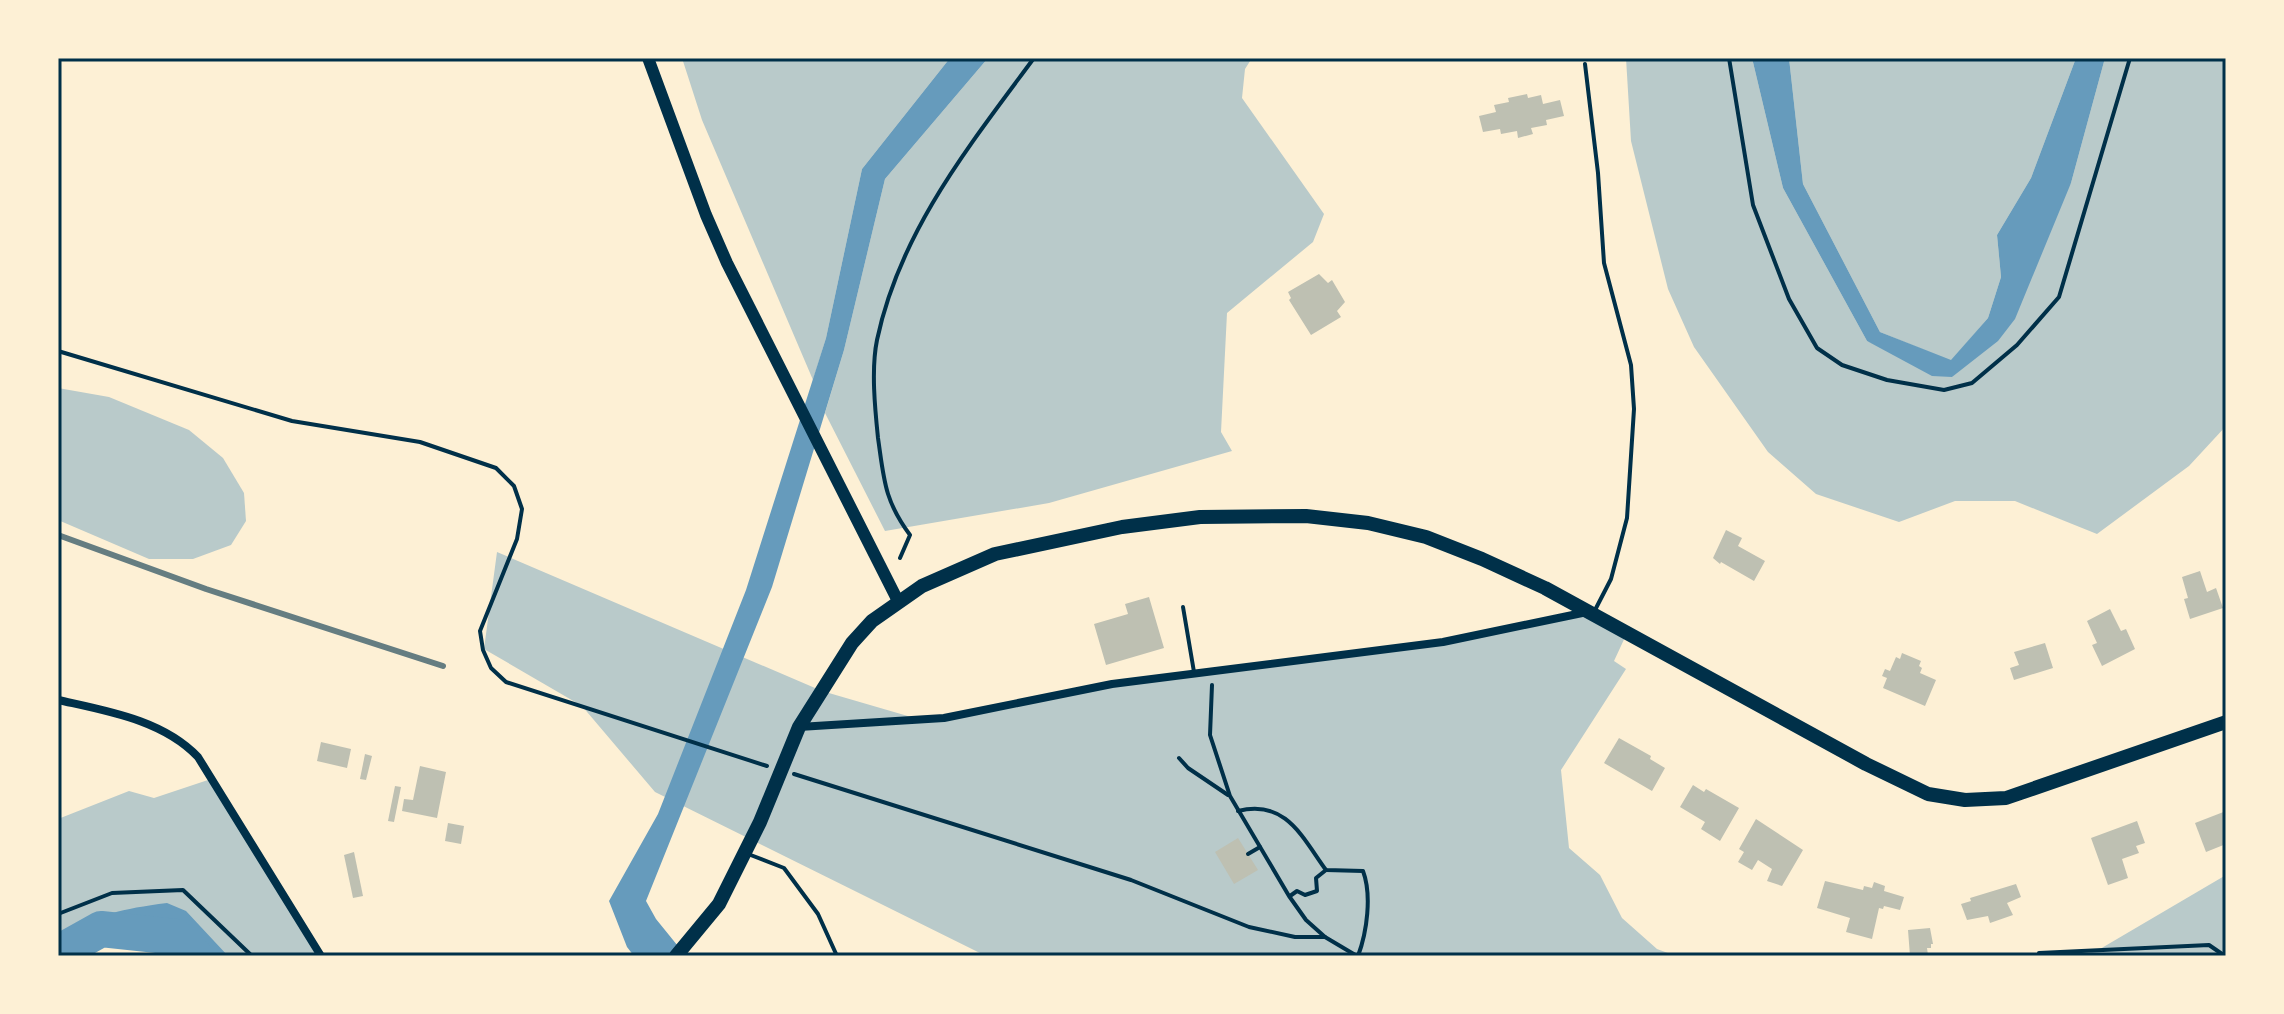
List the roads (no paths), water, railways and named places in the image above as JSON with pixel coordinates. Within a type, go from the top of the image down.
[{"type":"main road","points":[[648,58],[727,263],[898,601]]},
{"type":"main road","points":[[681,951],[719,904],[746,853],[799,727],[852,643],[872,621],[922,586],[995,554],[1122,527],[1200,517],[1306,516],[1368,523],[1426,537],[1508,571],[1866,764],[1928,794],[1965,800],[2006,798],[2226,722]]},
{"type":"street","points":[[799,727],[944,718],[1112,684],[1443,642],[1590,613]]},
{"type":"street","points":[[58,700],[128,716],[183,741],[198,757],[321,956]]},
{"type":"lane","points":[[1585,64],[1598,173],[1604,263],[1631,365],[1634,409],[1627,518],[1611,579],[1590,613]]},
{"type":"lane","points":[[1183,607],[1194,674]]},
{"type":"lane","points":[[746,853],[784,868],[818,914],[837,956]]},
{"type":"water","points":[[950,58],[988,58],[885,179],[844,350],[772,587],[646,901],[656,919],[686,956],[634,956],[627,947],[609,901],[658,814],[746,590],[826,338],[862,169]]},
{"type":"water","points":[[1752,58],[1789,58],[1803,184],[1880,332],[1951,360],[1988,318],[2001,277],[1997,235],[2031,178],[2076,58],[2105,58],[2071,183],[2015,319],[1998,341],[1952,377],[1932,376],[1867,341],[1783,188]]},
{"type":"water","points":[[167,903],[186,911],[228,956],[200,956],[172,930],[135,928],[72,956],[58,956],[58,936],[99,917]]},
{"type":"waterway","points":[[58,953],[101,929],[176,937],[195,956]]},
{"type":"railway","points":[[58,535],[206,589],[443,666]]}]
